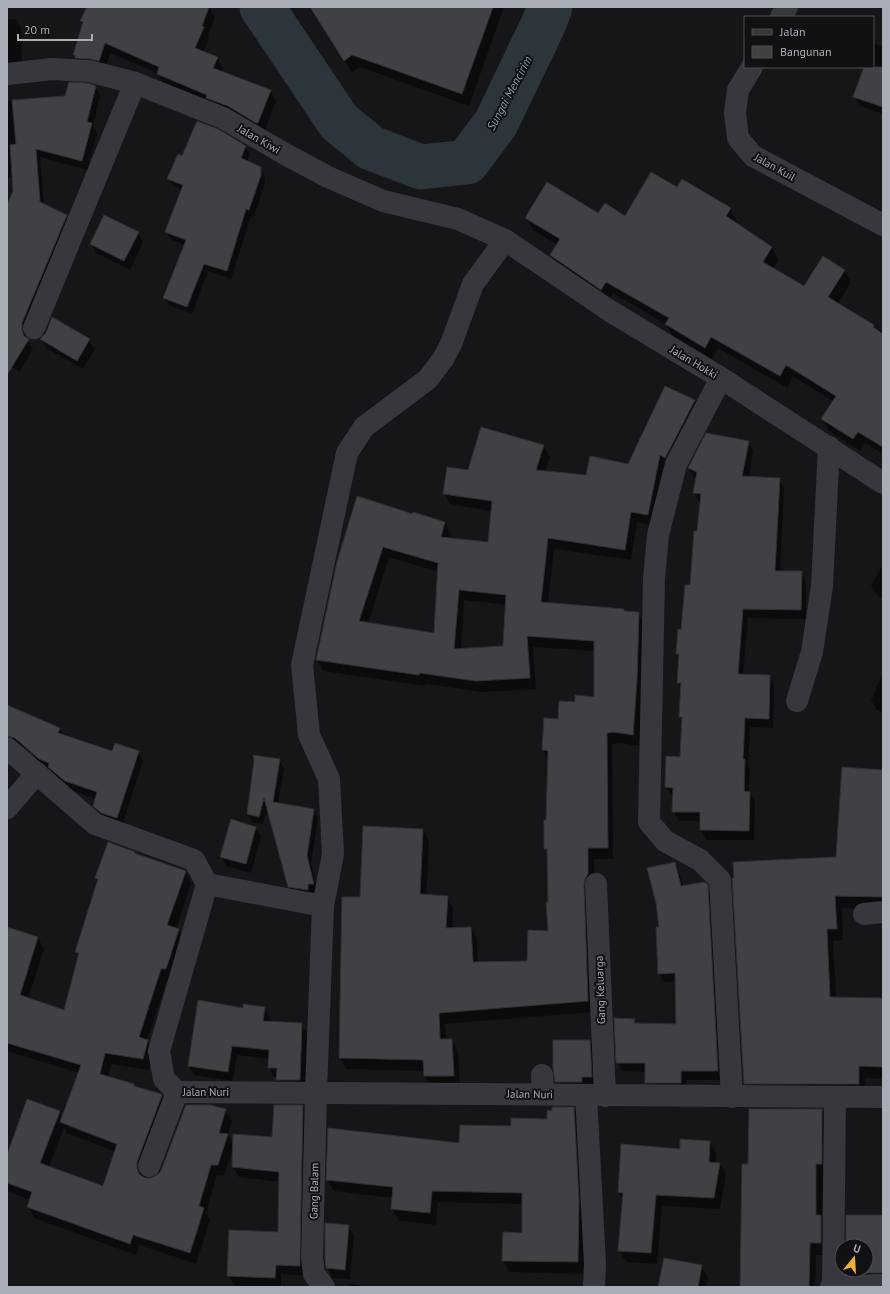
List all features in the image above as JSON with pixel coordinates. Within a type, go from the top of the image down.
[{"type":"street","points":[[782,16],[787,7]]},
{"type":"street","name":"Jalan Kuil","points":[[751,68],[738,90],[735,113],[738,138],[753,156],[883,225]]},
{"type":"street","name":"Jalan Kiwi","points":[[7,74],[52,69],[89,71],[135,83],[223,118],[322,174],[383,201],[458,219],[505,240]]},
{"type":"street","points":[[34,328],[135,83]]},
{"type":"street","name":"Jalan Hokki","points":[[505,240],[610,311],[721,378],[883,483]]},
{"type":"street","name":"Gang Balam","points":[[324,1287],[314,1274],[312,1258],[323,906],[333,854],[329,779],[309,734],[302,664],[347,453],[364,427],[428,379],[451,344],[473,284],[505,240]]},
{"type":"street","points":[[721,378],[676,464],[658,535],[654,579],[649,822],[665,841],[700,860],[720,880],[732,1097]]},
{"type":"street","points":[[797,701],[812,652],[822,586],[829,447]]},
{"type":"street","points":[[7,748],[95,824],[194,860],[207,884],[159,1051],[164,1079],[177,1092],[149,1166]]},
{"type":"street","points":[[7,808],[37,773]]},
{"type":"street","points":[[207,884],[323,906]]},
{"type":"street","name":"Gang Keluarga","points":[[594,1287],[596,884]]},
{"type":"street","name":"Jalan Nuri","points":[[177,1092],[316,1092],[543,1084],[595,1095],[835,1098],[883,1097]]},
{"type":"street","points":[[835,1098],[832,1286],[883,1285]]},
{"type":"building","points":[[87,7],[209,7],[202,26],[204,27],[195,48],[218,57],[213,68],[271,90],[258,123],[228,106],[206,98],[207,95],[157,74],[159,67],[105,43],[99,61],[75,58],[75,55],[73,55],[83,22],[80,21]]},
{"type":"building","points":[[310,7],[493,7],[462,94],[352,55],[344,61]]},
{"type":"building","points":[[883,67],[883,107],[853,97],[864,68]]},
{"type":"building","points":[[69,82],[87,83],[96,86],[87,122],[92,123],[82,161],[36,149],[40,202],[67,215],[22,323],[24,336],[29,339],[7,375],[7,205],[13,191],[10,145],[16,144],[12,100],[65,96]]},
{"type":"building","points":[[197,121],[218,129],[246,146],[241,158],[261,167],[261,175],[249,210],[246,209],[227,271],[204,264],[187,307],[163,298],[186,240],[165,232],[183,185],[167,179],[178,154],[182,156]]},
{"type":"building","points":[[651,172],[677,187],[682,179],[731,208],[726,216],[772,247],[763,262],[804,286],[823,256],[845,270],[828,297],[874,325],[873,327],[883,334],[883,447],[858,432],[853,439],[821,419],[836,396],[786,365],[780,376],[711,337],[705,348],[665,324],[669,318],[606,282],[601,290],[550,255],[560,239],[525,218],[547,182],[598,213],[605,203],[625,216]]},
{"type":"building","points":[[104,215],[139,232],[124,261],[90,244]]},
{"type":"building","points":[[52,317],[90,339],[77,361],[40,339],[46,333]]},
{"type":"building","points":[[665,386],[695,400],[665,458],[660,455],[648,515],[631,512],[625,550],[548,538],[541,602],[624,609],[624,611],[639,612],[637,681],[633,735],[613,732],[607,733],[608,848],[588,848],[588,874],[584,885],[588,1001],[439,1013],[440,1039],[452,1039],[454,1076],[424,1076],[423,1060],[339,1058],[342,897],[360,897],[363,826],[423,829],[420,894],[448,896],[446,928],[471,927],[473,962],[527,961],[528,930],[548,931],[546,902],[548,902],[547,849],[544,849],[544,820],[546,820],[548,751],[542,750],[544,718],[558,719],[559,701],[575,702],[575,695],[594,697],[594,641],[527,636],[530,678],[476,681],[420,673],[419,675],[316,660],[337,562],[357,496],[413,514],[413,512],[445,522],[441,537],[488,542],[492,501],[443,494],[447,467],[468,470],[481,427],[544,445],[536,470],[586,475],[590,456],[628,464]],"holes":[[[383,547],[438,563],[434,633],[359,621]],[[459,590],[506,595],[503,646],[454,649]]]},
{"type":"building","points":[[706,433],[749,441],[742,476],[780,478],[775,571],[802,571],[801,610],[743,609],[738,674],[770,675],[769,719],[745,718],[743,759],[745,759],[744,791],[750,792],[749,831],[700,830],[700,812],[672,812],[673,788],[665,787],[666,756],[680,757],[682,717],[679,717],[681,683],[677,683],[679,654],[676,654],[678,629],[681,630],[685,585],[690,585],[694,531],[697,531],[701,494],[693,493],[697,472],[688,468]]},
{"type":"building","points":[[7,705],[60,728],[58,733],[112,751],[115,743],[139,751],[117,818],[101,813],[93,806],[97,792],[65,781],[48,767],[49,763],[39,759],[15,738],[7,736]]},
{"type":"building","points":[[253,755],[280,759],[273,802],[314,809],[307,856],[314,884],[308,884],[308,890],[288,887],[264,798],[259,817],[247,814],[254,761]]},
{"type":"building","points":[[842,767],[883,770],[883,897],[835,896],[837,929],[827,929],[830,997],[883,998],[883,1067],[859,1066],[859,1084],[744,1084],[732,878],[734,878],[733,862],[836,857]]},
{"type":"building","points":[[231,819],[256,827],[246,864],[220,857]]},
{"type":"building","points":[[108,842],[135,852],[134,853],[186,871],[167,925],[179,929],[166,969],[161,969],[139,1037],[148,1040],[143,1059],[105,1053],[100,1074],[134,1084],[134,1086],[162,1095],[137,1162],[139,1174],[145,1178],[151,1178],[161,1171],[186,1105],[210,1105],[226,1109],[219,1133],[228,1134],[218,1165],[211,1165],[199,1206],[204,1208],[190,1253],[133,1235],[130,1244],[27,1207],[32,1192],[7,1183],[7,1155],[27,1099],[60,1111],[40,1163],[103,1186],[117,1144],[60,1122],[81,1065],[7,1043],[7,927],[38,937],[20,995],[64,1010],[79,953],[75,952],[98,879],[95,878]]},
{"type":"building","points":[[675,862],[681,886],[705,882],[708,885],[718,1071],[681,1071],[681,1083],[645,1083],[645,1063],[616,1063],[614,1018],[635,1019],[634,1023],[676,1024],[675,973],[658,974],[656,927],[659,927],[656,903],[647,868]]},
{"type":"building","points":[[198,1000],[243,1008],[243,1004],[265,1007],[263,1021],[302,1023],[300,1080],[276,1080],[277,1068],[268,1068],[269,1050],[232,1046],[228,1072],[188,1066]]},
{"type":"building","points":[[553,1040],[590,1040],[592,1077],[582,1077],[582,1082],[555,1082],[553,1068]]},
{"type":"building","points":[[274,1105],[303,1105],[300,1266],[276,1265],[275,1278],[227,1276],[229,1230],[278,1232],[279,1172],[232,1167],[233,1134],[272,1137]]},
{"type":"building","points":[[552,1107],[574,1107],[579,1200],[578,1262],[502,1261],[503,1232],[522,1233],[522,1193],[432,1191],[430,1213],[391,1209],[393,1187],[326,1180],[328,1128],[459,1143],[460,1125],[511,1126],[511,1118],[547,1119],[547,1110],[552,1111]]},
{"type":"building","points":[[749,1109],[822,1109],[822,1164],[816,1164],[816,1215],[821,1215],[821,1243],[810,1243],[809,1287],[740,1287],[742,1164],[748,1164]]},
{"type":"building","points":[[680,1139],[710,1141],[709,1162],[720,1163],[714,1198],[656,1195],[651,1253],[618,1251],[623,1193],[618,1192],[621,1144],[680,1149]]},
{"type":"building","points":[[846,1215],[883,1215],[883,1273],[874,1273],[874,1238],[846,1238]]},
{"type":"building","points":[[325,1223],[349,1225],[345,1270],[326,1268]]},
{"type":"building","points":[[664,1258],[702,1265],[698,1287],[658,1287]]},
{"type":"waterway","name":"Sungai Mencirim","points":[[262,7],[339,122],[371,148],[421,167],[467,162],[496,123],[544,23],[550,7]]}]
